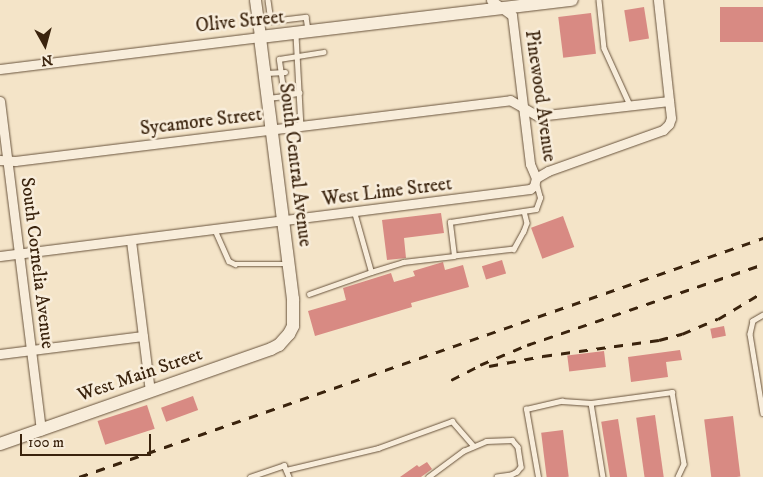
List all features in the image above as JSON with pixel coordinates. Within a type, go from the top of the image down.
[{"type":"main road","name":"Olive Street","points":[[260,37],[302,34],[572,0]]},
{"type":"main road","name":"South Central Avenue","points":[[260,37],[289,264],[294,316],[289,334]]},
{"type":"main road","name":"West Main Street","points":[[0,444],[271,349],[279,345],[289,334]]},
{"type":"street","name":"South Central Avenue","points":[[255,0],[260,37]]},
{"type":"street","name":"Pinewood Avenue","points":[[491,0],[501,9],[512,15],[530,164],[536,180]]},
{"type":"street","points":[[658,0],[669,101]]},
{"type":"street","name":"Olive Street","points":[[0,68],[260,37]]},
{"type":"street","name":"Sycamore Street","points":[[4,160],[272,130],[510,100],[538,116],[669,101]]},
{"type":"street","name":"South Cornelia Avenue","points":[[0,101],[4,160],[19,254],[41,430]]},
{"type":"street","name":"West Lime Street","points":[[0,256],[522,192],[533,188],[536,180],[548,171],[664,130],[671,118],[669,101]]},
{"type":"street","points":[[131,241],[150,391]]},
{"type":"street","points":[[0,354],[143,336]]},
{"type":"lane","points":[[268,0],[271,21],[306,17],[296,70],[300,93],[301,126]]},
{"type":"lane","points":[[599,0],[604,48],[630,105]]},
{"type":"lane","points":[[284,96],[283,72],[279,59],[323,52]]},
{"type":"lane","points":[[265,74],[283,72]]},
{"type":"lane","points":[[268,98],[300,93]]},
{"type":"lane","points":[[454,256],[450,222],[536,209],[540,198],[536,180]]},
{"type":"lane","points":[[309,294],[403,262],[514,249],[524,232],[526,223],[524,211]]},
{"type":"lane","points":[[354,212],[371,272]]},
{"type":"lane","points":[[215,230],[229,261],[236,264],[289,264]]},
{"type":"lane","points":[[763,315],[753,322],[750,334],[763,413]]},
{"type":"lane","points":[[538,477],[526,409],[562,401],[591,403],[672,392],[684,464],[678,477]]},
{"type":"lane","points":[[591,403],[603,477]]},
{"type":"lane","points":[[286,470],[378,448],[452,421],[474,446]]},
{"type":"lane","points":[[428,477],[463,451],[474,446],[486,441],[512,440],[518,447],[521,467],[518,472],[497,477]]},
{"type":"lane","points":[[250,477],[284,465],[289,477]]},
{"type":"building","points":[[644,7],[649,39],[629,42],[624,10]]},
{"type":"building","points":[[720,7],[763,7],[763,42],[720,42]]},
{"type":"building","points":[[591,13],[596,54],[563,58],[558,17]]},
{"type":"building","points":[[441,213],[444,233],[404,238],[406,258],[387,260],[382,220]]},
{"type":"building","points":[[563,216],[574,247],[542,259],[531,228]]},
{"type":"building","points":[[502,260],[506,273],[486,280],[482,266]]},
{"type":"building","points":[[443,262],[445,270],[463,265],[469,287],[411,303],[412,307],[315,336],[308,311],[346,300],[343,288],[391,273],[394,282],[415,276],[413,271]]},
{"type":"building","points":[[724,326],[726,336],[712,338],[710,329]]},
{"type":"building","points":[[680,350],[682,360],[666,362],[668,377],[631,382],[628,357]]},
{"type":"building","points":[[604,351],[606,367],[569,371],[567,356]]},
{"type":"building","points":[[193,396],[198,410],[166,422],[161,408]]},
{"type":"building","points":[[147,405],[155,429],[105,445],[98,421]]},
{"type":"building","points":[[655,415],[664,477],[645,477],[636,418]]},
{"type":"building","points":[[733,416],[740,477],[711,477],[704,420]]},
{"type":"building","points":[[618,419],[627,477],[610,477],[601,422]]},
{"type":"building","points":[[563,430],[569,477],[547,477],[541,433]]},
{"type":"building","points":[[427,462],[432,469],[421,477],[400,477],[417,465],[419,467]]},
{"type":"railway","points":[[79,477],[763,238]]},
{"type":"railway","points":[[451,380],[527,345],[763,264]]},
{"type":"railway","points":[[489,366],[543,356],[659,340],[682,334],[718,319],[763,292]]}]
